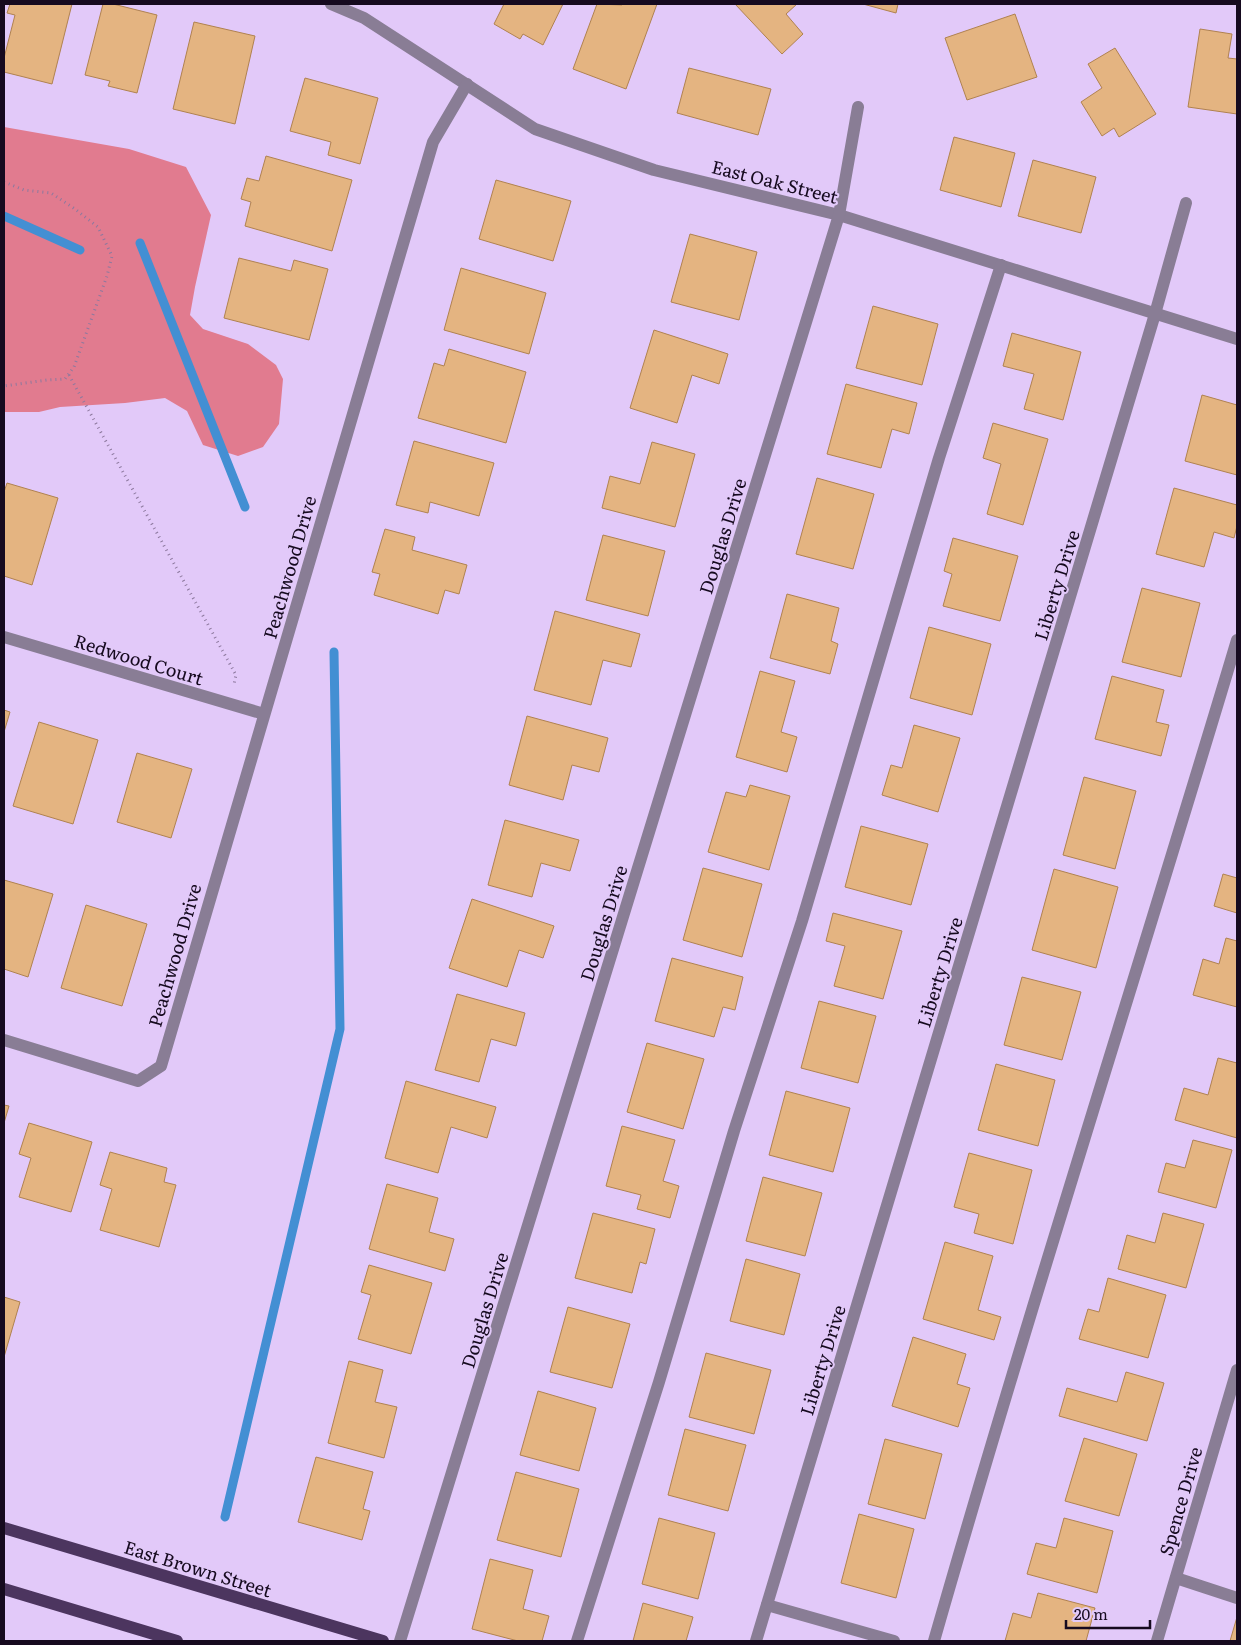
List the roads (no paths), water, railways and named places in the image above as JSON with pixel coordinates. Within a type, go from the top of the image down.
[{"type":"main road","name":"East Brown Street","points":[[4,1528],[383,1641]]},
{"type":"main road","points":[[4,1589],[177,1641]]},
{"type":"street","name":"East Oak Street","points":[[330,4],[364,18],[536,129],[654,170],[839,214],[1237,339]]},
{"type":"street","name":"Peachwood Drive","points":[[4,1040],[138,1081],[160,1066],[433,142],[467,84]]},
{"type":"street","name":"Douglas Drive","points":[[400,1641],[839,214],[858,107]]},
{"type":"street","name":"Liberty Drive","points":[[756,1641],[1156,314],[1186,203]]},
{"type":"street","points":[[577,1641],[662,1372],[734,1131],[802,921],[939,458],[1001,265]]},
{"type":"street","name":"Redwood Court","points":[[4,637],[264,714]]},
{"type":"street","points":[[934,1641],[1027,1324],[1173,857],[1237,640]]},
{"type":"street","name":"Spence Drive","points":[[1157,1641],[1237,1370]]},
{"type":"street","points":[[1176,1578],[1237,1598]]},
{"type":"street","points":[[767,1605],[894,1641]]},
{"type":"waterway","points":[[4,216],[80,250]]},
{"type":"waterway","points":[[140,243],[245,507]]},
{"type":"waterway","points":[[225,1517],[340,1029],[334,652]]}]
